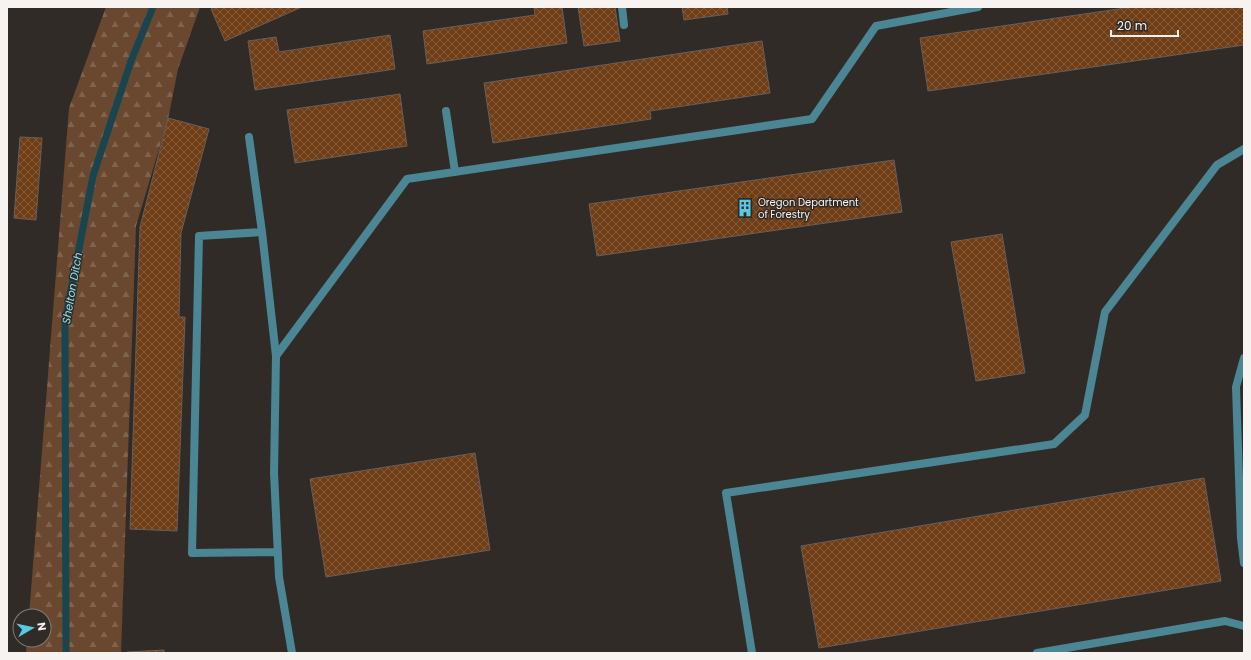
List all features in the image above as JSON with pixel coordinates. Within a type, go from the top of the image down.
[{"type":"lane","points":[[622,7],[624,25]]},
{"type":"lane","points":[[276,356],[407,179],[812,119],[876,26],[978,7]]},
{"type":"lane","points":[[446,111],[455,172]]},
{"type":"lane","points":[[249,137],[262,232],[276,356],[274,473],[279,577],[292,653]]},
{"type":"lane","points":[[752,653],[726,493],[1054,444],[1085,415],[1105,312],[1217,165],[1244,148]]},
{"type":"lane","points":[[262,232],[199,236],[192,553],[278,552]]},
{"type":"lane","points":[[1244,358],[1236,388],[1241,538],[1244,563]]},
{"type":"lane","points":[[1037,653],[1225,621],[1244,626]]},
{"type":"green space","points":[[106,7],[200,7],[178,69],[168,119],[136,226],[121,653],[26,653],[26,648],[52,648],[52,608],[30,608],[69,108]]},
{"type":"building","points":[[215,7],[302,7],[225,41],[211,9]]},
{"type":"building","points":[[534,7],[562,7],[567,43],[427,64],[423,31],[535,15]]},
{"type":"building","points":[[578,7],[615,7],[620,41],[584,46]]},
{"type":"building","points":[[682,7],[727,7],[728,14],[684,20]]},
{"type":"building","points":[[1132,7],[1244,7],[1244,45],[928,91],[920,38]]},
{"type":"building","points":[[390,35],[395,69],[255,90],[248,41],[276,37],[279,52]]},
{"type":"building","points":[[762,41],[770,93],[650,111],[651,119],[493,143],[484,83]]},
{"type":"building","points":[[400,94],[407,146],[295,163],[287,110]]},
{"type":"building","points":[[168,118],[209,129],[181,233],[179,317],[185,317],[177,531],[130,529],[140,227]]},
{"type":"building","points":[[20,137],[42,138],[36,220],[14,218]]},
{"type":"building","name":"Oregon Department of Forestry","points":[[894,160],[902,212],[597,256],[589,204]]},
{"type":"building","points":[[1002,234],[1025,373],[976,381],[951,242]]},
{"type":"building","points":[[475,453],[490,550],[326,577],[310,479]]},
{"type":"building","points":[[1204,478],[1221,581],[819,648],[801,546]]},
{"type":"building","points":[[164,650],[164,653],[127,653],[127,652]]},
{"type":"waterway","name":"Shelton Ditch","points":[[66,653],[65,321],[93,176],[131,61],[153,7]]},
{"type":"place","name":"Oregon Department of Forestry","points":[[745,208]]}]
